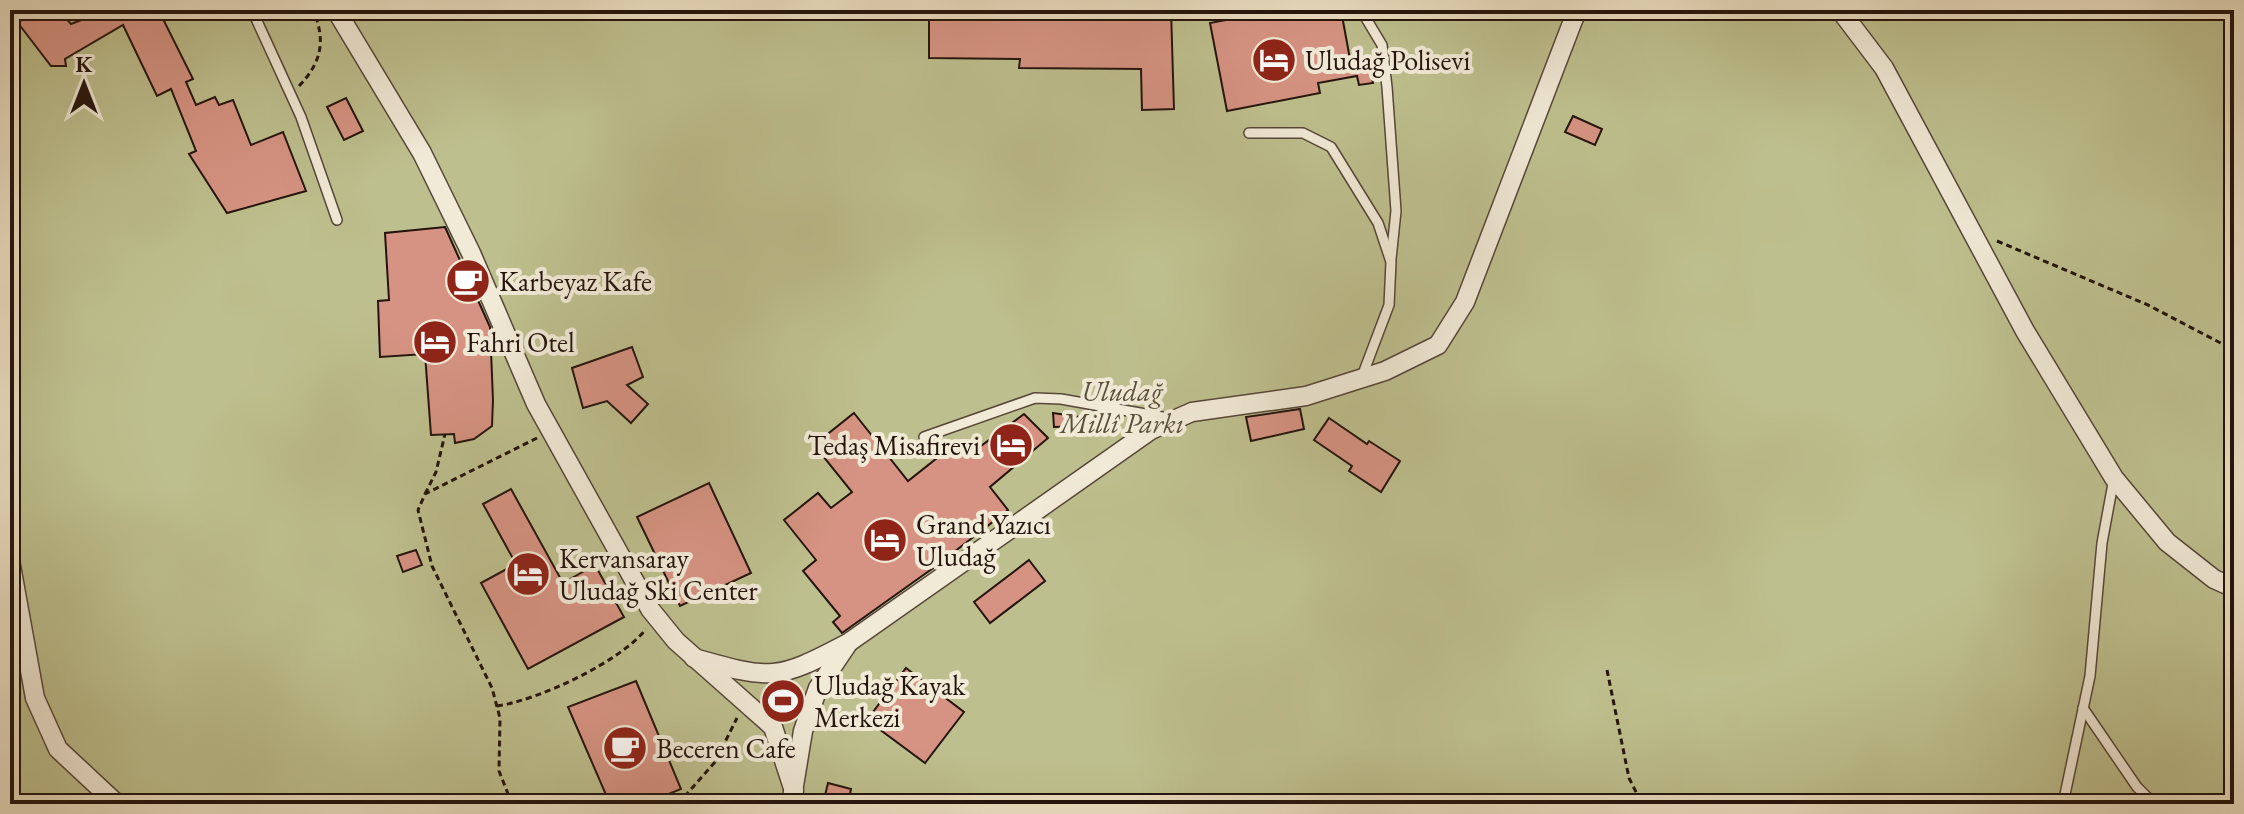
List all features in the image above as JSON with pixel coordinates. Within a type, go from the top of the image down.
[{"type":"street","points":[[336,10],[422,153],[551,431],[656,616],[694,658],[746,700],[773,727],[792,797]]},
{"type":"street","points":[[1840,10],[1884,68],[2025,331],[2114,478],[2167,542],[2214,579],[2234,588]]},
{"type":"street","points":[[694,658],[758,676],[798,670],[848,643],[1151,430],[1192,412],[1306,396],[1361,379],[1438,345],[1465,302],[1575,13]]},
{"type":"street","points":[[10,560],[35,698],[58,749],[117,804]]},
{"type":"street","points":[[792,797],[803,731],[818,688],[848,643]]},
{"type":"lane","points":[[252,10],[291,95],[337,220]]},
{"type":"lane","points":[[1361,10],[1382,45],[1396,211],[1389,305],[1361,379]]},
{"type":"lane","points":[[1249,133],[1303,133],[1331,147],[1378,223],[1391,262]]},
{"type":"lane","points":[[924,437],[1035,398],[1061,399],[1176,419]]},
{"type":"lane","points":[[2063,804],[2090,676],[2102,543],[2114,478]]},
{"type":"lane","points":[[2083,708],[2137,787],[2154,804]]},
{"type":"path","points":[[291,95],[318,63],[322,43],[313,10]]},
{"type":"path","points":[[1971,231],[2148,305],[2234,350]]},
{"type":"path","points":[[425,494],[551,431]]},
{"type":"path","points":[[445,434],[436,472],[418,510],[432,566],[497,706],[500,718],[499,771],[512,804]]},
{"type":"path","points":[[497,706],[516,703],[552,688],[634,644],[656,616]]},
{"type":"path","points":[[1607,670],[1629,778],[1642,804]]},
{"type":"path","points":[[678,804],[715,762],[746,700]]},
{"type":"green space","name":"Uludağ Millî Parkı","points":[[10,10],[2234,10],[2234,804],[10,804]]},
{"type":"building","points":[[34,10],[59,10],[71,24],[97,14],[95,10],[189,10],[164,21],[193,79],[186,82],[196,105],[215,97],[219,105],[233,100],[251,145],[283,132],[306,191],[227,213],[189,154],[196,151],[171,89],[157,96],[123,25],[65,59],[66,66],[51,66],[18,23]]},
{"type":"building","points":[[929,10],[1171,10],[1174,109],[1142,110],[1141,69],[1019,68],[1020,59],[929,58]]},
{"type":"building","name":"Uludağ Polisevi","points":[[1278,10],[1341,10],[1350,59],[1368,56],[1373,83],[1359,85],[1357,76],[1318,83],[1320,93],[1227,111],[1210,23]]},
{"type":"building","points":[[346,98],[363,131],[344,140],[327,107]]},
{"type":"building","points":[[1573,116],[1602,129],[1595,145],[1565,132]]},
{"type":"building","name":"Fahri Otel","points":[[445,227],[490,327],[492,426],[474,439],[455,443],[454,434],[431,435],[425,354],[380,357],[378,301],[389,300],[385,233]]},
{"type":"building","points":[[632,347],[643,377],[627,385],[648,404],[631,423],[607,401],[583,408],[572,368]]},
{"type":"building","points":[[1300,409],[1304,429],[1251,441],[1246,417]]},
{"type":"building","name":"Grand Yazıcı Uludağ","points":[[854,413],[908,481],[956,443],[966,457],[1024,414],[1048,438],[990,487],[1008,510],[842,633],[833,622],[840,616],[803,571],[816,560],[784,520],[818,493],[831,508],[852,492],[814,445]]},
{"type":"building","points":[[1053,413],[1094,419],[1094,426],[1054,427]]},
{"type":"building","points":[[1329,418],[1367,444],[1369,441],[1400,461],[1381,492],[1349,471],[1352,466],[1314,440]]},
{"type":"building","points":[[709,483],[751,573],[680,606],[637,517]]},
{"type":"building","name":"Kervansaray Uludağ Ski Center","points":[[511,489],[563,583],[595,565],[624,617],[528,669],[481,583],[516,564],[483,504]]},
{"type":"building","points":[[416,550],[422,565],[403,572],[397,556]]},
{"type":"building","points":[[1029,560],[1045,581],[990,623],[974,602]]},
{"type":"building","points":[[906,668],[964,712],[925,763],[867,720]]},
{"type":"building","name":"Beceren Cafe","points":[[636,681],[681,789],[644,804],[610,804],[568,707]]},
{"type":"building","points":[[828,783],[851,789],[848,804],[823,804]]},
{"type":"place","name":"Uludağ Polisevi","points":[[1274,60]]},
{"type":"place","name":"Karbeyaz Kafe","points":[[468,281]]},
{"type":"place","name":"Fahri Otel","points":[[435,342]]},
{"type":"place","name":"Tedaş Misafirevi","points":[[1011,445]]},
{"type":"place","name":"Grand Yazıcı Uludağ","points":[[885,540]]},
{"type":"place","name":"Kervansaray Uludağ Ski Center","points":[[528,574]]},
{"type":"place","name":"Uludağ Kayak Merkezi","points":[[783,701]]},
{"type":"place","name":"Beceren Cafe","points":[[625,748]]}]
